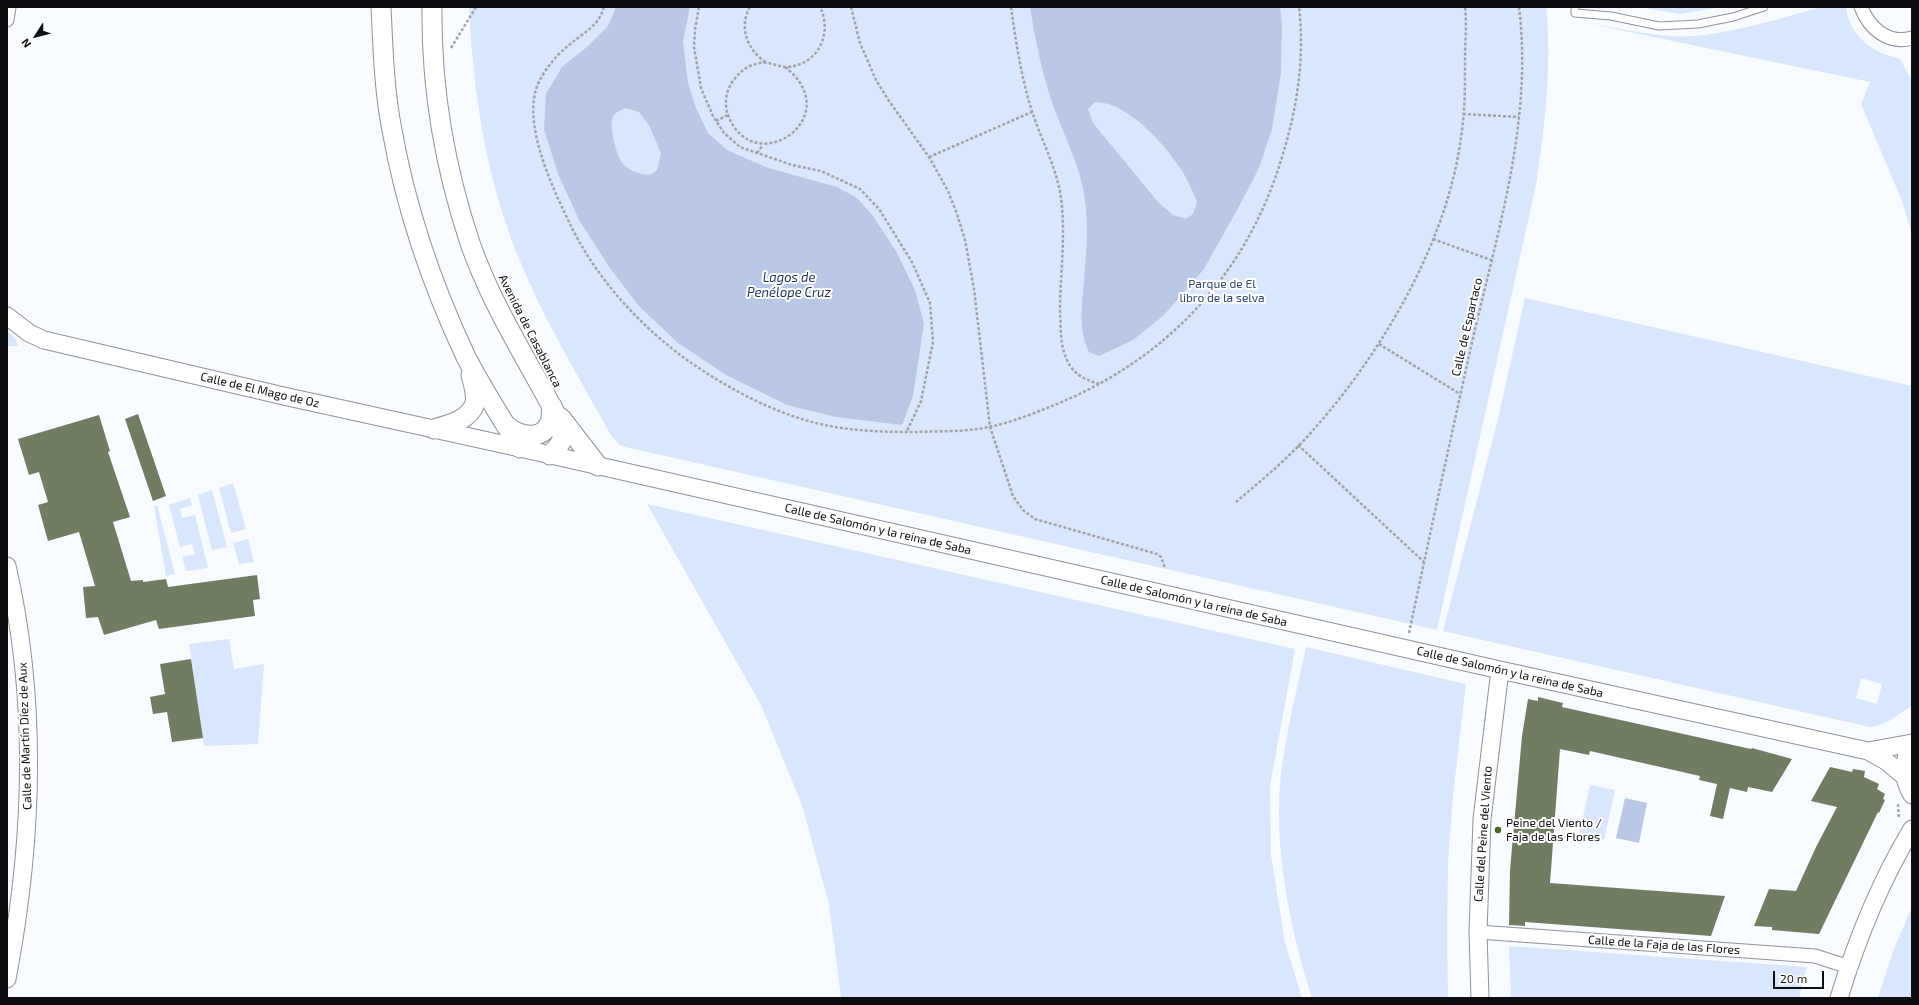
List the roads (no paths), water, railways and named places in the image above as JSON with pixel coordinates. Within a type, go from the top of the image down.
[{"type":"main road","points":[[381,7],[384,60],[391,129],[406,196],[426,259],[466,356],[491,402],[520,448]]},
{"type":"main road","name":"Avenida de Casablanca","points":[[432,7],[436,85],[444,139],[456,191],[471,244],[516,343],[552,406]]},
{"type":"main road","points":[[434,429],[460,421],[469,413],[475,404],[475,393],[466,356]]},
{"type":"main road","points":[[507,426],[515,433],[525,436],[535,435],[544,430],[550,422],[552,406]]},
{"type":"main road","points":[[550,455],[562,442],[564,436],[563,428],[552,406]]},
{"type":"main road","points":[[552,406],[598,466]]},
{"type":"street","points":[[7,20],[9,7]]},
{"type":"street","points":[[1861,7],[1865,18],[1873,28],[1883,35],[1895,39],[1912,38]]},
{"type":"street","name":"Calle de El Mago de Oz","points":[[7,316],[29,333],[56,343],[280,396],[520,448]]},
{"type":"street","name":"Calle de Salomón y la reina de Saba","points":[[520,448],[1500,670],[1868,751],[1886,762],[1904,776]]},
{"type":"street","name":"Calle de Martín Díez de Aux","points":[[7,566],[18,625],[25,683],[28,752],[28,816],[23,878],[16,935],[7,979]]},
{"type":"street","name":"Calle del Peine del Viento","points":[[1480,998],[1478,932],[1482,819],[1500,670]]},
{"type":"street","points":[[1912,744],[1906,759],[1904,776],[1912,795]]},
{"type":"street","name":"Calle de Salomón y la reina de Saba","points":[[1868,751],[1912,744]]},
{"type":"street","points":[[1839,998],[1866,917],[1888,871],[1912,829]]},
{"type":"street","name":"Calle de la Faja de las Flores","points":[[1478,932],[1815,956],[1849,967]]},
{"type":"lane","points":[[1575,7],[1575,13],[1611,16],[1659,26],[1698,24],[1733,17],[1764,7]]},
{"type":"water","name":"Lagos de Penélope Cruz","points":[[616,7],[690,7],[683,41],[688,83],[696,108],[708,133],[727,150],[768,168],[837,187],[857,198],[873,216],[896,251],[915,290],[924,324],[913,396],[902,425],[836,417],[787,405],[726,375],[678,343],[638,305],[610,268],[579,220],[558,174],[544,129],[546,94],[562,67],[587,47],[608,26]],"holes":[[[625,108],[639,112],[649,125],[661,153],[657,170],[650,175],[636,172],[621,162],[613,137],[612,120],[615,114]]]},
{"type":"water","points":[[1030,7],[1280,7],[1282,23],[1281,73],[1272,129],[1259,168],[1243,199],[1204,269],[1163,316],[1133,340],[1099,356],[1089,352],[1083,335],[1082,326],[1087,235],[1087,217],[1084,194],[1077,166],[1047,88]],"holes":[[[1095,102],[1108,104],[1121,109],[1134,118],[1168,151],[1184,174],[1197,202],[1193,214],[1186,219],[1173,215],[1158,202],[1093,123],[1088,109]]]},
{"type":"water","points":[[1625,798],[1647,803],[1639,843],[1616,838]]},
{"type":"place","name":"Peine del Viento / Faja de las Flores","points":[[1498,830]]},
{"type":"park label","name":"Parque de El libro de la selva","points":[[1222,291]]}]
